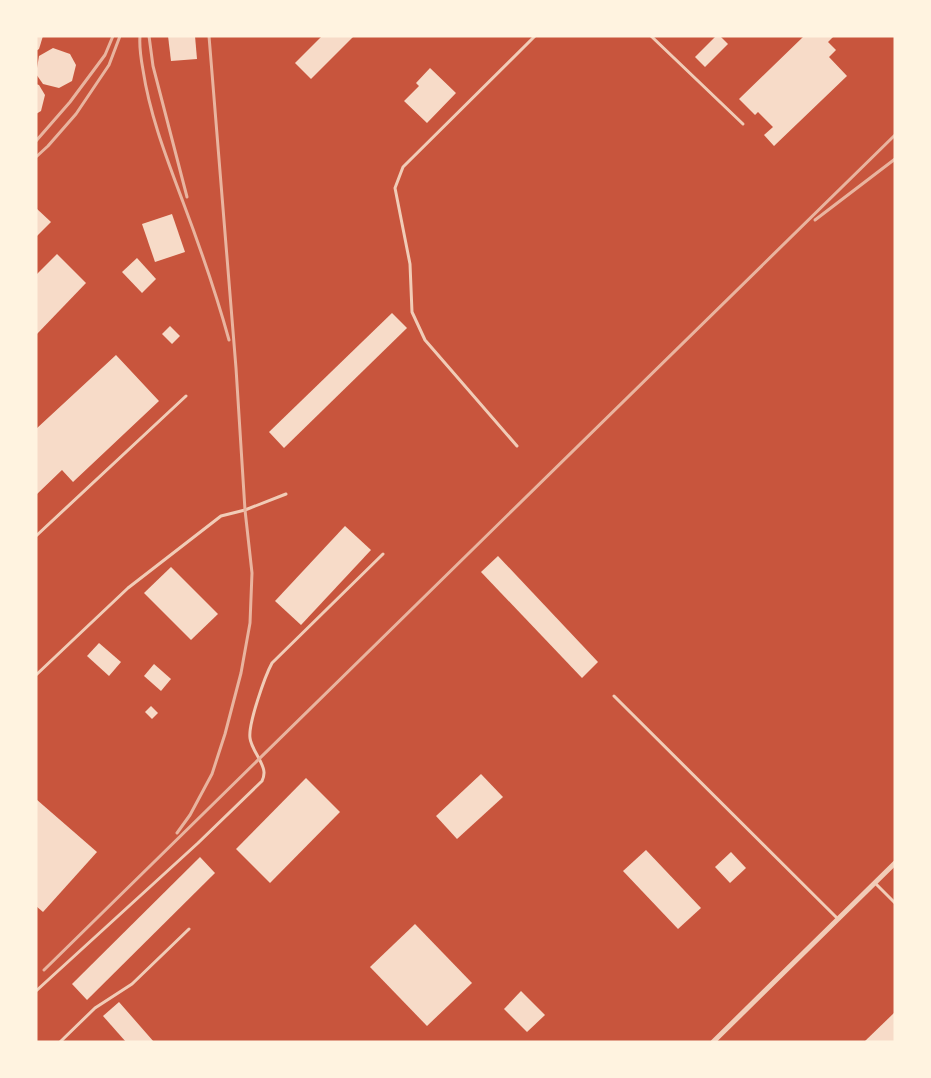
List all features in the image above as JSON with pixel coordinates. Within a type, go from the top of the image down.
[{"type":"street","points":[[713,1042],[895,863]]},
{"type":"lane","points":[[517,446],[425,340],[412,312],[410,264],[395,188],[403,167],[535,36]]},
{"type":"lane","points":[[651,36],[743,124]]},
{"type":"lane","points":[[36,536],[186,396]]},
{"type":"lane","points":[[36,674],[128,588],[221,516],[245,510],[286,494]]},
{"type":"lane","points":[[36,991],[198,843],[262,781],[265,774],[250,737],[256,707],[266,674],[272,663],[383,554]]},
{"type":"lane","points":[[614,696],[838,919]]},
{"type":"lane","points":[[875,883],[895,904]]},
{"type":"lane","points":[[60,1042],[96,1008],[132,984],[189,929]]},
{"type":"building","points":[[36,36],[43,36],[39,49],[36,51]]},
{"type":"building","points":[[168,36],[195,36],[197,59],[171,61]]},
{"type":"building","points":[[322,36],[354,36],[311,79],[295,63]]},
{"type":"building","points":[[716,36],[720,36],[728,44],[705,67],[695,57]]},
{"type":"building","points":[[804,36],[834,36],[828,42],[836,50],[829,57],[847,76],[774,146],[764,135],[773,127],[758,112],[755,115],[739,99]]},
{"type":"building","points":[[53,48],[70,54],[76,65],[72,81],[59,88],[43,84],[36,74],[39,56]]},
{"type":"building","points":[[430,68],[456,93],[427,123],[404,101],[419,86],[416,83]]},
{"type":"building","points":[[36,84],[39,85],[45,95],[41,111],[36,114]]},
{"type":"building","points":[[36,208],[51,222],[36,237]]},
{"type":"building","points":[[172,214],[185,252],[155,262],[142,224]]},
{"type":"building","points":[[57,254],[86,283],[36,335],[36,275]]},
{"type":"building","points":[[137,258],[156,279],[142,293],[122,272]]},
{"type":"building","points":[[392,313],[407,328],[284,448],[269,432]]},
{"type":"building","points":[[170,326],[180,336],[172,344],[162,334]]},
{"type":"building","points":[[116,355],[159,401],[73,482],[62,470],[36,495],[36,429]]},
{"type":"building","points":[[345,526],[371,550],[301,625],[275,601]]},
{"type":"building","points":[[498,556],[598,662],[582,678],[481,572]]},
{"type":"building","points":[[171,567],[218,614],[191,640],[144,593]]},
{"type":"building","points":[[99,643],[121,662],[109,676],[87,656]]},
{"type":"building","points":[[154,664],[171,679],[161,691],[144,676]]},
{"type":"building","points":[[151,706],[158,713],[152,719],[145,712]]},
{"type":"building","points":[[481,774],[503,797],[457,839],[436,816]]},
{"type":"building","points":[[306,778],[340,812],[270,883],[236,849]]},
{"type":"building","points":[[36,799],[97,852],[43,912],[36,906]]},
{"type":"building","points":[[646,850],[701,908],[678,929],[623,871]]},
{"type":"building","points":[[731,852],[746,868],[730,883],[715,867]]},
{"type":"building","points":[[200,857],[215,873],[87,1000],[72,984]]},
{"type":"building","points":[[415,924],[472,983],[427,1026],[370,967]]},
{"type":"building","points":[[521,991],[545,1015],[527,1032],[504,1009]]},
{"type":"building","points":[[119,1002],[154,1042],[126,1042],[103,1016]]},
{"type":"building","points":[[895,1012],[895,1042],[864,1042]]},
{"type":"railway","points":[[36,141],[70,102],[105,55],[113,36]]},
{"type":"railway","points":[[36,157],[76,114],[109,65],[120,36]]},
{"type":"railway","points":[[140,36],[142,66],[155,121],[208,270],[229,340]]},
{"type":"railway","points":[[149,36],[153,66],[187,197]]},
{"type":"railway","points":[[177,833],[190,815],[212,774],[241,673],[250,623],[252,573],[245,510],[236,368],[209,36]]},
{"type":"railway","points":[[44,970],[895,135]]},
{"type":"railway","points":[[815,220],[895,159]]}]
